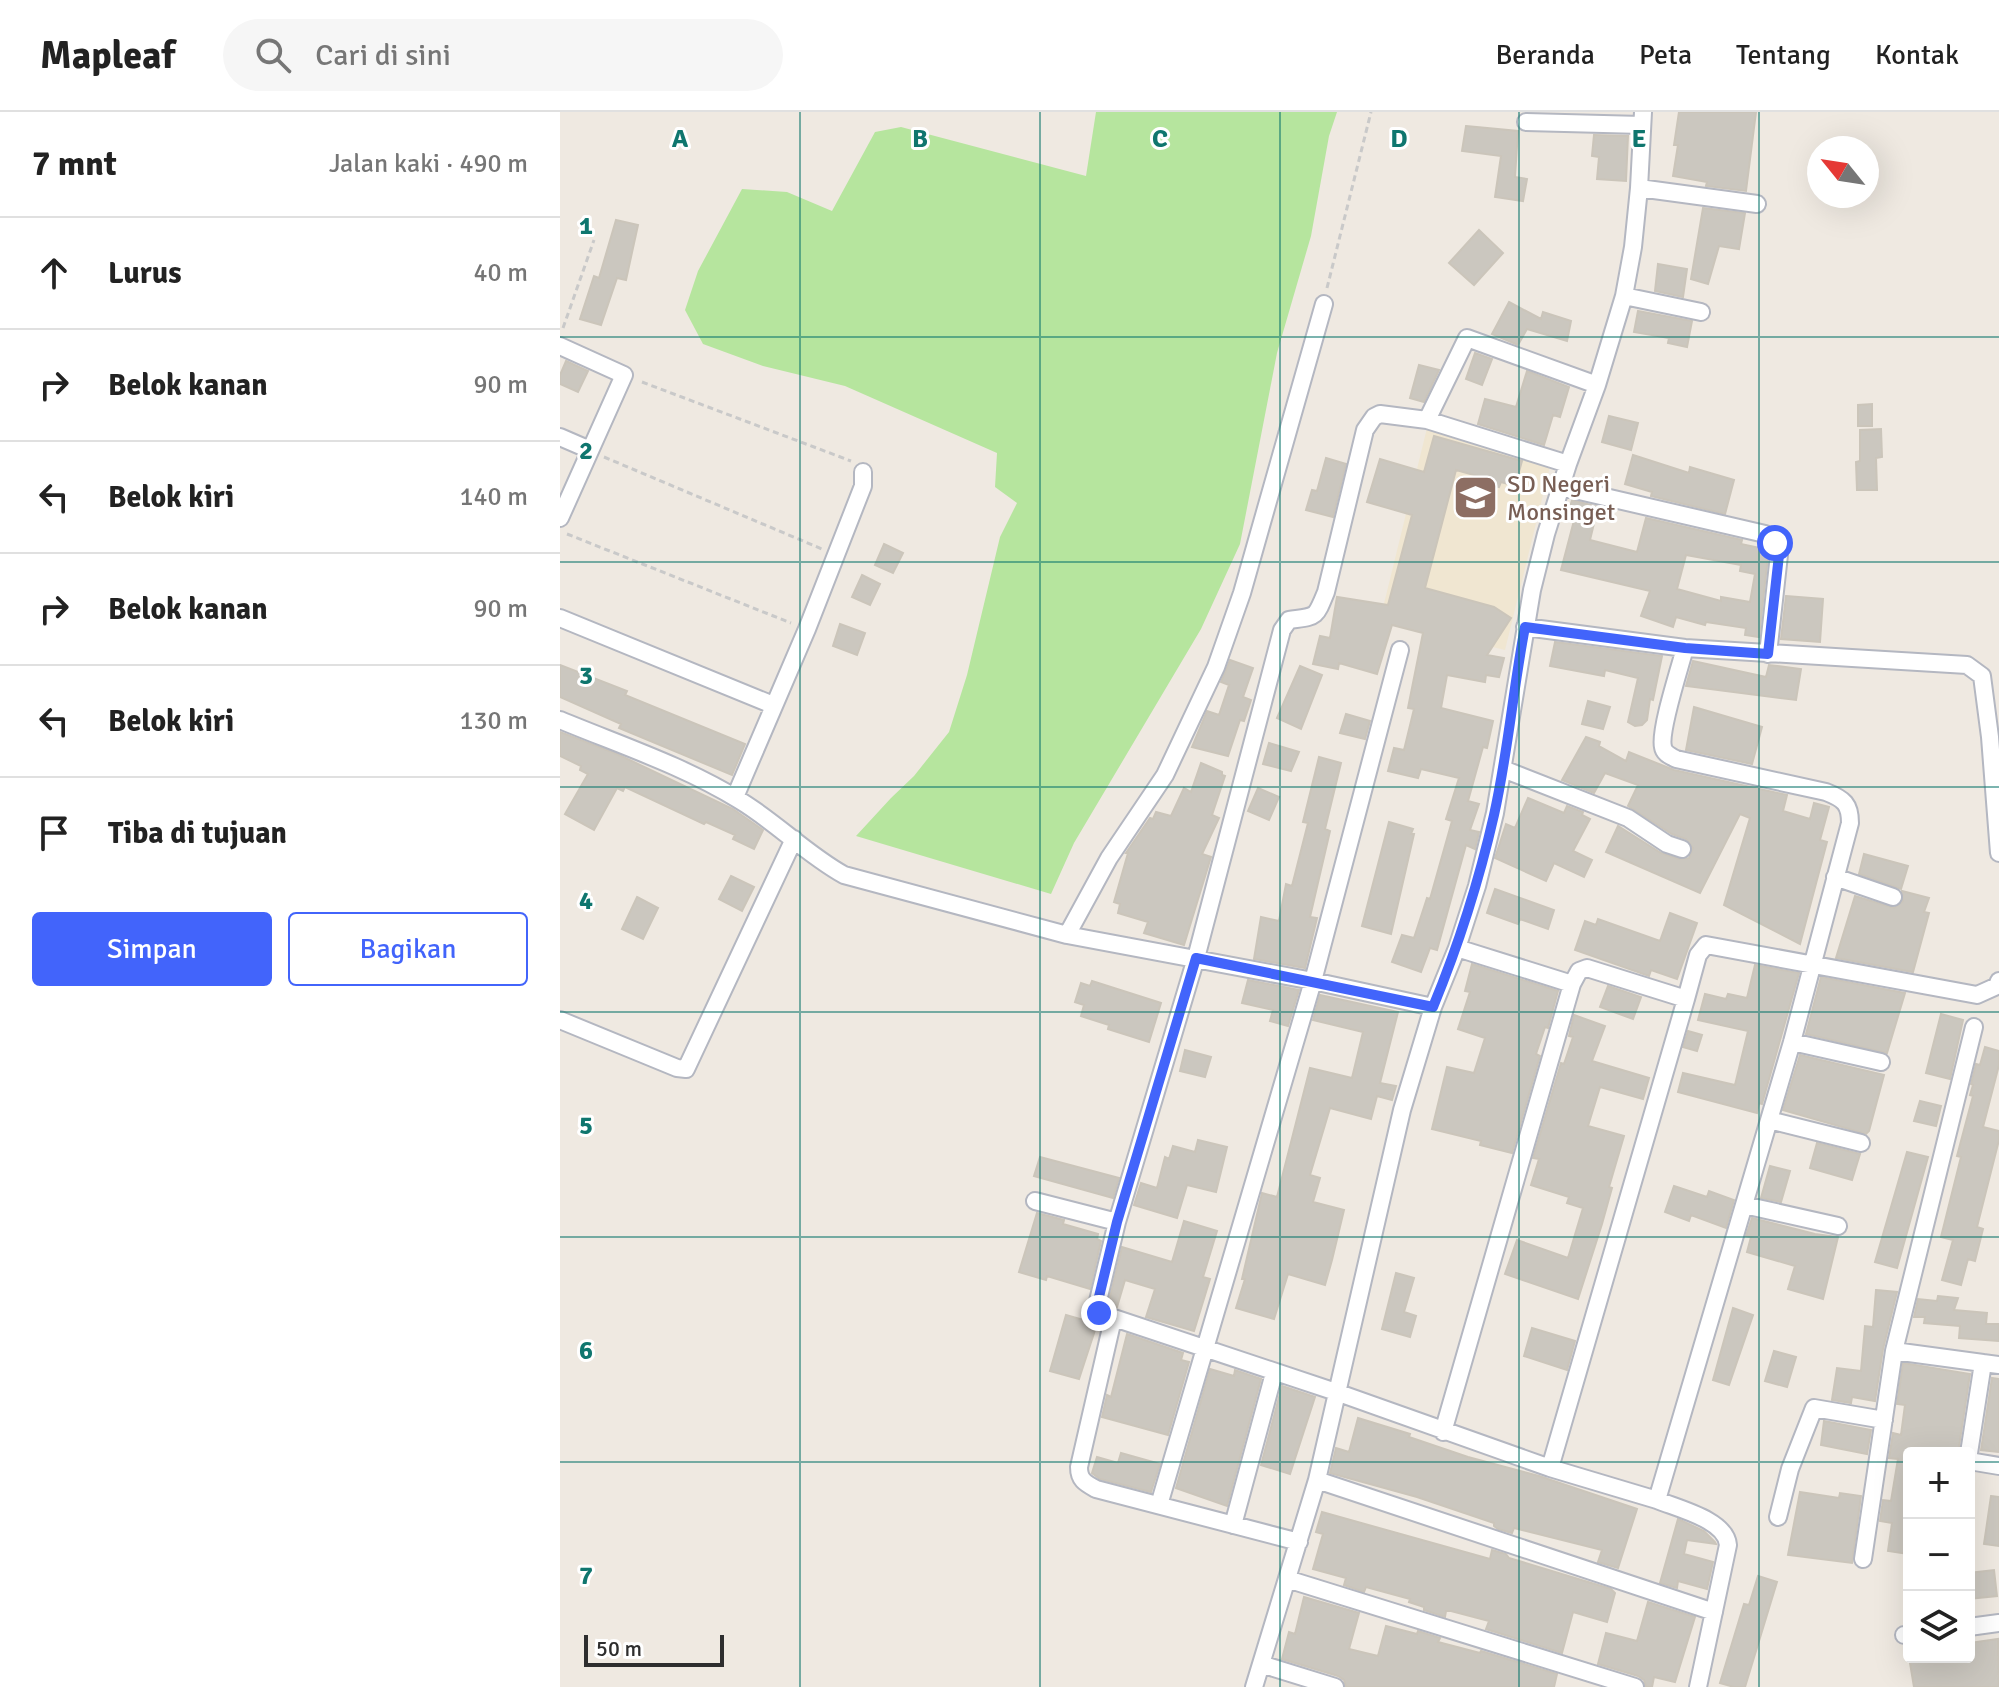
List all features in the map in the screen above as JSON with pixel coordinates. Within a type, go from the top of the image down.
[{"type":"street","points":[[1254,1687],[1317,1480],[1402,1110],[1433,1007],[1477,886],[1503,769],[1525,627],[1546,534],[1624,296],[1633,247],[1643,118],[1526,122]]},
{"type":"street","points":[[1639,188],[1757,204]]},
{"type":"street","points":[[1624,296],[1701,312]]},
{"type":"street","points":[[1064,935],[1109,858],[1165,775],[1230,632],[1324,304]]},
{"type":"street","points":[[1427,420],[1467,338],[1597,385]]},
{"type":"street","points":[[560,346],[624,375],[560,518]]},
{"type":"street","points":[[1568,464],[1427,420],[1380,414],[1365,430],[1326,592],[1312,618],[1289,620],[1282,630],[1196,958],[1117,1222],[1097,1305],[1099,1313],[1113,1319],[1336,1392],[1550,1468],[1657,1500],[1718,1525],[1728,1536],[1728,1545],[1698,1687]]},
{"type":"street","points":[[560,437],[590,450]]},
{"type":"street","points":[[735,797],[807,629],[863,486],[863,472]]},
{"type":"street","points":[[1562,487],[1765,534],[1775,543],[1779,555],[1768,654]]},
{"type":"street","points":[[560,618],[773,705]]},
{"type":"street","points":[[1525,627],[1685,648],[1967,665],[1982,676],[1994,739],[1999,853]]},
{"type":"street","points":[[1657,1500],[1792,1042],[1850,823],[1850,808],[1842,798],[1676,759],[1667,754],[1662,746],[1664,732],[1685,648]]},
{"type":"street","points":[[1159,1505],[1313,981],[1400,650]]},
{"type":"street","points":[[560,720],[681,770],[735,797],[827,866],[844,875],[1064,935],[1196,958],[1433,1007]]},
{"type":"street","points":[[1503,769],[1628,818],[1667,844],[1682,849]]},
{"type":"street","points":[[560,1020],[686,1069],[794,839]]},
{"type":"street","points":[[1835,877],[1893,897]]},
{"type":"street","points":[[1550,1468],[1698,955],[1706,945],[1977,995],[1997,986],[1999,981]]},
{"type":"street","points":[[1457,948],[1572,984]]},
{"type":"street","points":[[1443,1432],[1572,984],[1579,971],[1587,968],[1686,999]]},
{"type":"street","points":[[1863,1559],[1894,1351],[1974,1027]]},
{"type":"street","points":[[1792,1042],[1881,1062]]},
{"type":"street","points":[[1769,1120],[1861,1143]]},
{"type":"street","points":[[1035,1201],[1117,1222]]},
{"type":"street","points":[[1744,1205],[1838,1226]]},
{"type":"street","points":[[1113,1319],[1079,1476],[1083,1481],[1096,1489],[1299,1542]]},
{"type":"street","points":[[1894,1351],[1991,1364],[1970,1447]]},
{"type":"street","points":[[1233,1525],[1274,1373]]},
{"type":"street","points":[[1778,1517],[1790,1469],[1814,1408],[1884,1420]]},
{"type":"street","points":[[1975,1462],[1999,1466]]},
{"type":"street","points":[[1317,1480],[1714,1612]]},
{"type":"street","points":[[1287,1579],[1635,1687]]},
{"type":"street","points":[[1975,1626],[1999,1623]]},
{"type":"street","points":[[1261,1664],[1335,1687]]},
{"type":"path","points":[[1324,304],[1337,240],[1371,112]]},
{"type":"path","points":[[560,337],[594,240]]},
{"type":"path","points":[[624,375],[853,462],[863,472]]},
{"type":"path","points":[[590,450],[836,555]]},
{"type":"path","points":[[560,532],[807,629]]},
{"type":"shaded area","name":"SD Negeri Monsinget","points":[[1428,424],[1553,454],[1505,650],[1380,620]]},
{"type":"green space","points":[[1096,112],[1337,112],[1329,136],[1311,236],[1277,353],[1240,544],[1201,629],[1074,843],[1051,894],[856,836],[914,776],[949,732],[967,675],[1000,537],[1017,503],[995,487],[997,453],[845,386],[763,366],[703,344],[685,310],[698,271],[742,189],[787,192],[832,211],[875,132],[901,127],[1086,176]]},
{"type":"building","points":[[1679,112],[1756,112],[1746,191],[1706,186],[1707,182],[1673,176]]},
{"type":"building","points":[[1466,126],[1518,131],[1515,177],[1527,179],[1523,201],[1495,197],[1501,156],[1462,151]]},
{"type":"building","points":[[1594,135],[1628,136],[1626,181],[1597,179],[1599,157],[1592,156]]},
{"type":"building","points":[[1703,208],[1745,213],[1739,249],[1719,246],[1708,284],[1691,279]]},
{"type":"building","points":[[616,220],[638,225],[626,280],[617,278],[601,325],[580,319],[594,276],[599,278]]},
{"type":"building","points":[[1479,230],[1503,253],[1474,285],[1449,263]]},
{"type":"building","points":[[1658,264],[1687,269],[1683,297],[1655,291]]},
{"type":"building","points":[[1509,302],[1541,319],[1543,312],[1571,321],[1567,341],[1527,329],[1518,345],[1492,334]]},
{"type":"building","points":[[1638,311],[1692,321],[1687,347],[1668,343],[1669,338],[1634,332]]},
{"type":"building","points":[[1475,353],[1492,359],[1482,385],[1466,379]]},
{"type":"building","points":[[566,361],[588,371],[578,392],[560,384]]},
{"type":"building","points":[[1419,365],[1439,370],[1424,402],[1410,398]]},
{"type":"building","points":[[1527,371],[1569,387],[1560,417],[1553,415],[1544,445],[1478,424],[1485,399],[1516,407]]},
{"type":"building","points":[[1872,404],[1872,426],[1858,426],[1858,405]]},
{"type":"building","points":[[1609,416],[1638,423],[1631,450],[1602,442]]},
{"type":"building","points":[[1881,429],[1882,457],[1876,458],[1877,490],[1857,490],[1860,430]]},
{"type":"building","points":[[1434,436],[1522,461],[1515,486],[1501,482],[1499,487],[1483,483],[1485,478],[1456,470],[1425,588],[1494,607],[1511,618],[1487,655],[1504,658],[1499,677],[1486,675],[1485,682],[1447,675],[1441,708],[1493,721],[1468,801],[1479,804],[1470,830],[1479,832],[1475,849],[1466,845],[1437,950],[1430,948],[1421,972],[1392,962],[1402,935],[1414,938],[1427,898],[1430,899],[1452,821],[1446,819],[1459,778],[1421,769],[1418,778],[1388,771],[1394,748],[1404,750],[1414,709],[1408,708],[1423,633],[1392,625],[1377,674],[1339,663],[1338,669],[1313,664],[1320,636],[1330,638],[1337,597],[1388,605],[1412,515],[1367,502],[1380,459],[1424,472]]},
{"type":"building","points":[[1633,455],[1689,473],[1690,467],[1734,480],[1725,514],[1651,496],[1652,492],[1625,484]]},
{"type":"building","points":[[1326,458],[1346,464],[1333,517],[1306,510],[1312,490],[1317,491]]},
{"type":"building","points":[[1572,500],[1598,507],[1590,540],[1637,552],[1646,518],[1742,540],[1741,544],[1765,549],[1768,556],[1759,637],[1745,635],[1746,628],[1706,622],[1705,625],[1676,617],[1673,627],[1641,616],[1650,591],[1561,570],[1576,513],[1569,511]],"holes":[[[1686,555],[1741,565],[1740,571],[1755,574],[1750,602],[1721,597],[1721,601],[1677,589]]]},
{"type":"building","points":[[884,544],[903,553],[893,573],[875,565]]},
{"type":"building","points":[[862,575],[880,584],[870,605],[852,597]]},
{"type":"building","points":[[1786,596],[1823,599],[1820,642],[1781,639]]},
{"type":"building","points":[[840,624],[865,633],[857,655],[833,646]]},
{"type":"building","points":[[1555,642],[1662,656],[1647,720],[1635,726],[1628,722],[1638,678],[1605,670],[1604,676],[1550,666]]},
{"type":"building","points":[[1230,660],[1253,668],[1243,697],[1251,700],[1244,721],[1240,720],[1228,756],[1192,747],[1207,711],[1219,715],[1229,685],[1221,682]]},
{"type":"building","points":[[1693,661],[1766,677],[1769,665],[1801,669],[1796,700],[1686,686]]},
{"type":"building","points":[[560,665],[627,691],[625,695],[745,744],[732,775],[619,728],[621,724],[560,697]]},
{"type":"building","points":[[1300,666],[1322,675],[1301,729],[1277,718]]},
{"type":"building","points":[[1588,701],[1610,707],[1603,729],[1582,724]]},
{"type":"building","points":[[1694,707],[1762,727],[1752,764],[1686,750]]},
{"type":"building","points":[[1346,714],[1370,721],[1365,739],[1340,733]]},
{"type":"building","points":[[560,732],[617,754],[733,809],[763,830],[754,849],[733,839],[735,835],[625,787],[623,791],[617,788],[594,830],[565,814],[588,774],[580,770],[581,766],[560,756]]},
{"type":"building","points":[[1586,737],[1600,742],[1599,746],[1626,761],[1629,752],[1674,770],[1787,795],[1783,811],[1810,819],[1814,803],[1829,807],[1820,840],[1827,842],[1800,944],[1724,905],[1750,818],[1740,814],[1700,893],[1606,852],[1618,826],[1661,853],[1679,859],[1689,858],[1693,848],[1686,839],[1672,834],[1628,806],[1638,785],[1605,773],[1594,793],[1562,780]]},
{"type":"building","points":[[1269,743],[1299,752],[1291,771],[1263,764]]},
{"type":"building","points":[[1319,757],[1341,763],[1325,829],[1330,831],[1310,917],[1317,918],[1305,968],[1254,959],[1261,917],[1279,921],[1286,884],[1292,886],[1308,823],[1303,822]]},
{"type":"building","points":[[1201,763],[1225,776],[1212,815],[1219,818],[1202,854],[1211,857],[1184,945],[1144,933],[1148,922],[1118,913],[1120,904],[1114,902],[1126,853],[1156,812],[1171,816],[1184,788],[1191,792]]},
{"type":"building","points":[[1258,788],[1279,797],[1269,820],[1248,811]]},
{"type":"building","points":[[1528,798],[1564,813],[1567,806],[1583,812],[1582,815],[1590,819],[1573,851],[1592,860],[1584,877],[1554,863],[1546,881],[1495,858],[1506,824],[1515,828]]},
{"type":"building","points":[[1389,822],[1413,829],[1411,834],[1414,834],[1391,934],[1362,926]]},
{"type":"building","points":[[1864,854],[1908,866],[1901,889],[1859,874]]},
{"type":"building","points":[[731,876],[754,887],[742,911],[719,899]]},
{"type":"building","points":[[1495,889],[1554,910],[1548,929],[1520,919],[1518,924],[1487,913]]},
{"type":"building","points":[[1902,891],[1929,898],[1924,912],[1929,913],[1913,972],[1836,958],[1855,896],[1894,908],[1903,901]]},
{"type":"building","points":[[637,897],[658,908],[643,939],[622,929]]},
{"type":"building","points":[[1670,913],[1697,923],[1677,979],[1651,970],[1649,976],[1575,950],[1585,921],[1596,925],[1598,919],[1660,941]]},
{"type":"building","points":[[1472,964],[1558,991],[1548,1028],[1545,1027],[1536,1054],[1540,1056],[1512,1153],[1480,1145],[1481,1141],[1432,1129],[1447,1067],[1474,1073],[1485,1038],[1458,1029],[1470,992],[1465,991]]},
{"type":"building","points":[[1755,965],[1799,973],[1757,1113],[1678,1092],[1683,1073],[1735,1085],[1748,1031],[1698,1020],[1705,994],[1726,999],[1728,994],[1747,998]]},
{"type":"building","points":[[1821,977],[1905,993],[1887,1053],[1806,1034]]},
{"type":"building","points":[[1248,980],[1299,990],[1288,1026],[1270,1021],[1273,1010],[1242,1003]]},
{"type":"building","points":[[1092,981],[1161,1003],[1149,1042],[1108,1029],[1109,1025],[1081,1016],[1084,1005],[1075,1002],[1081,983],[1090,986]]},
{"type":"building","points":[[1608,986],[1641,997],[1633,1019],[1600,1007]]},
{"type":"building","points":[[1320,995],[1398,1012],[1380,1083],[1396,1086],[1392,1100],[1377,1096],[1371,1119],[1330,1108],[1310,1175],[1320,1178],[1313,1202],[1344,1210],[1332,1260],[1325,1285],[1288,1274],[1274,1319],[1236,1308],[1262,1193],[1277,1197],[1310,1068],[1352,1078],[1363,1032],[1313,1020]]},
{"type":"building","points":[[1941,1014],[1963,1020],[1950,1079],[1926,1073]]},
{"type":"building","points":[[1574,1015],[1605,1026],[1592,1061],[1649,1078],[1643,1099],[1600,1087],[1588,1126],[1624,1136],[1602,1224],[1578,1299],[1505,1274],[1517,1240],[1568,1258],[1583,1208],[1567,1203],[1569,1197],[1531,1185],[1539,1159],[1533,1158],[1561,1063],[1564,1064],[1573,1037],[1569,1036]]},
{"type":"building","points":[[1688,1031],[1702,1035],[1697,1051],[1683,1047]]},
{"type":"building","points":[[1985,1047],[1999,1051],[1999,1065],[1983,1127],[1999,1131],[1999,1140],[1977,1227],[1983,1229],[1975,1261],[1968,1259],[1961,1285],[1942,1280],[1953,1240],[1941,1237],[1973,1096],[1970,1095],[1971,1084],[1976,1064],[1980,1065]]},
{"type":"building","points":[[1185,1050],[1211,1057],[1205,1077],[1180,1071]]},
{"type":"building","points":[[1800,1055],[1884,1075],[1866,1134],[1783,1110]]},
{"type":"building","points":[[1920,1101],[1941,1106],[1936,1126],[1914,1121]]},
{"type":"building","points":[[1198,1140],[1227,1147],[1216,1192],[1187,1185],[1177,1218],[1134,1205],[1141,1183],[1157,1188],[1165,1157],[1169,1159],[1173,1146],[1195,1152]]},
{"type":"building","points":[[1817,1143],[1860,1154],[1852,1180],[1810,1168]]},
{"type":"building","points":[[1907,1152],[1928,1157],[1897,1268],[1875,1262]]},
{"type":"building","points":[[1040,1157],[1119,1178],[1113,1198],[1034,1176]]},
{"type":"building","points":[[1770,1166],[1790,1171],[1781,1202],[1761,1198]]},
{"type":"building","points":[[1674,1186],[1707,1197],[1709,1191],[1734,1200],[1726,1228],[1691,1215],[1689,1221],[1665,1212]]},
{"type":"building","points":[[1037,1213],[1098,1234],[1097,1239],[1101,1241],[1090,1289],[1047,1276],[1046,1280],[1019,1272]]},
{"type":"building","points":[[1752,1218],[1838,1237],[1823,1299],[1788,1289],[1795,1266],[1747,1252],[1751,1237],[1746,1236]]},
{"type":"building","points":[[1184,1221],[1217,1231],[1203,1277],[1210,1279],[1194,1331],[1146,1317],[1155,1289],[1125,1280],[1117,1307],[1108,1305],[1122,1247],[1172,1262]]},
{"type":"building","points":[[1396,1273],[1414,1278],[1404,1312],[1416,1316],[1410,1337],[1382,1329]]},
{"type":"building","points":[[1876,1290],[1897,1292],[1883,1349],[1875,1401],[1852,1397],[1851,1403],[1832,1400],[1837,1368],[1861,1371],[1865,1326],[1873,1327]]},
{"type":"building","points":[[1938,1296],[1958,1298],[1954,1310],[1987,1313],[1986,1324],[1999,1324],[1999,1341],[1959,1338],[1960,1326],[1924,1323],[1925,1317],[1914,1317],[1918,1299],[1937,1301]]},
{"type":"building","points":[[1733,1308],[1753,1315],[1729,1385],[1713,1380]]},
{"type":"building","points":[[1066,1315],[1097,1324],[1079,1379],[1050,1371]]},
{"type":"building","points":[[1532,1328],[1575,1341],[1567,1370],[1524,1356]]},
{"type":"building","points":[[1127,1334],[1183,1353],[1181,1360],[1189,1362],[1168,1435],[1102,1417],[1107,1395],[1111,1397]]},
{"type":"building","points":[[1774,1351],[1796,1357],[1787,1387],[1765,1381]]},
{"type":"building","points":[[1903,1363],[1970,1374],[1959,1447],[1903,1447],[1903,1553],[1888,1551],[1892,1523],[1880,1521],[1883,1500],[1891,1501],[1898,1459],[1889,1458],[1893,1433],[1901,1435],[1905,1405],[1897,1404]]},
{"type":"building","points":[[1210,1369],[1234,1376],[1235,1370],[1261,1379],[1227,1506],[1176,1488]]},
{"type":"building","points":[[1992,1378],[1999,1379],[1999,1452],[1981,1450]]},
{"type":"building","points":[[1282,1386],[1315,1397],[1290,1474],[1261,1465]]},
{"type":"building","points":[[1358,1418],[1468,1457],[1539,1476],[1637,1509],[1618,1568],[1598,1562],[1602,1550],[1514,1528],[1512,1533],[1498,1529],[1494,1523],[1417,1497],[1330,1473],[1336,1448],[1349,1452]]},
{"type":"building","points":[[1824,1421],[1871,1430],[1867,1454],[1821,1445]]},
{"type":"building","points":[[1121,1453],[1160,1464],[1151,1492],[1100,1479],[1092,1473],[1097,1457],[1118,1463]]},
{"type":"building","points":[[1800,1492],[1839,1498],[1840,1493],[1861,1496],[1852,1563],[1788,1555]]},
{"type":"building","points":[[1991,1496],[1999,1497],[1999,1546],[1984,1544]]},
{"type":"building","points":[[1322,1512],[1490,1559],[1492,1550],[1611,1589],[1615,1593],[1607,1622],[1573,1612],[1562,1653],[1486,1629],[1489,1621],[1451,1611],[1446,1611],[1445,1617],[1424,1610],[1424,1607],[1409,1602],[1410,1599],[1366,1587],[1364,1592],[1344,1585],[1346,1578],[1313,1569],[1323,1534],[1316,1532]]},
{"type":"building","points":[[1678,1519],[1704,1531],[1716,1544],[1687,1540],[1684,1554],[1713,1562],[1707,1589],[1678,1581],[1677,1588],[1660,1583]]},
{"type":"building","points":[[1994,1570],[1997,1596],[1975,1598],[1975,1572]]},
{"type":"building","points":[[1758,1576],[1777,1582],[1745,1687],[1734,1687],[1720,1683],[1744,1604],[1749,1605]]},
{"type":"building","points":[[1304,1597],[1359,1613],[1349,1649],[1378,1656],[1386,1626],[1417,1634],[1418,1631],[1440,1638],[1438,1642],[1481,1651],[1557,1674],[1554,1687],[1346,1687],[1344,1680],[1338,1676],[1282,1659],[1289,1632],[1295,1634]]},
{"type":"building","points":[[1648,1602],[1695,1617],[1675,1682],[1654,1677],[1652,1687],[1646,1687],[1644,1680],[1638,1676],[1598,1664],[1606,1633],[1637,1641]]},
{"type":"building","points":[[1998,1639],[1999,1687],[1914,1687],[1910,1663],[1975,1663],[1975,1642]]},
{"type":"place","name":"SD Negeri Monsinget","points":[[1476,498]]},
{"type":"route","points":[[1099,1313],[1097,1305],[1117,1222],[1196,958],[1433,1007],[1477,886],[1495,813],[1525,627],[1685,648],[1768,654],[1779,555],[1775,543]]}]
